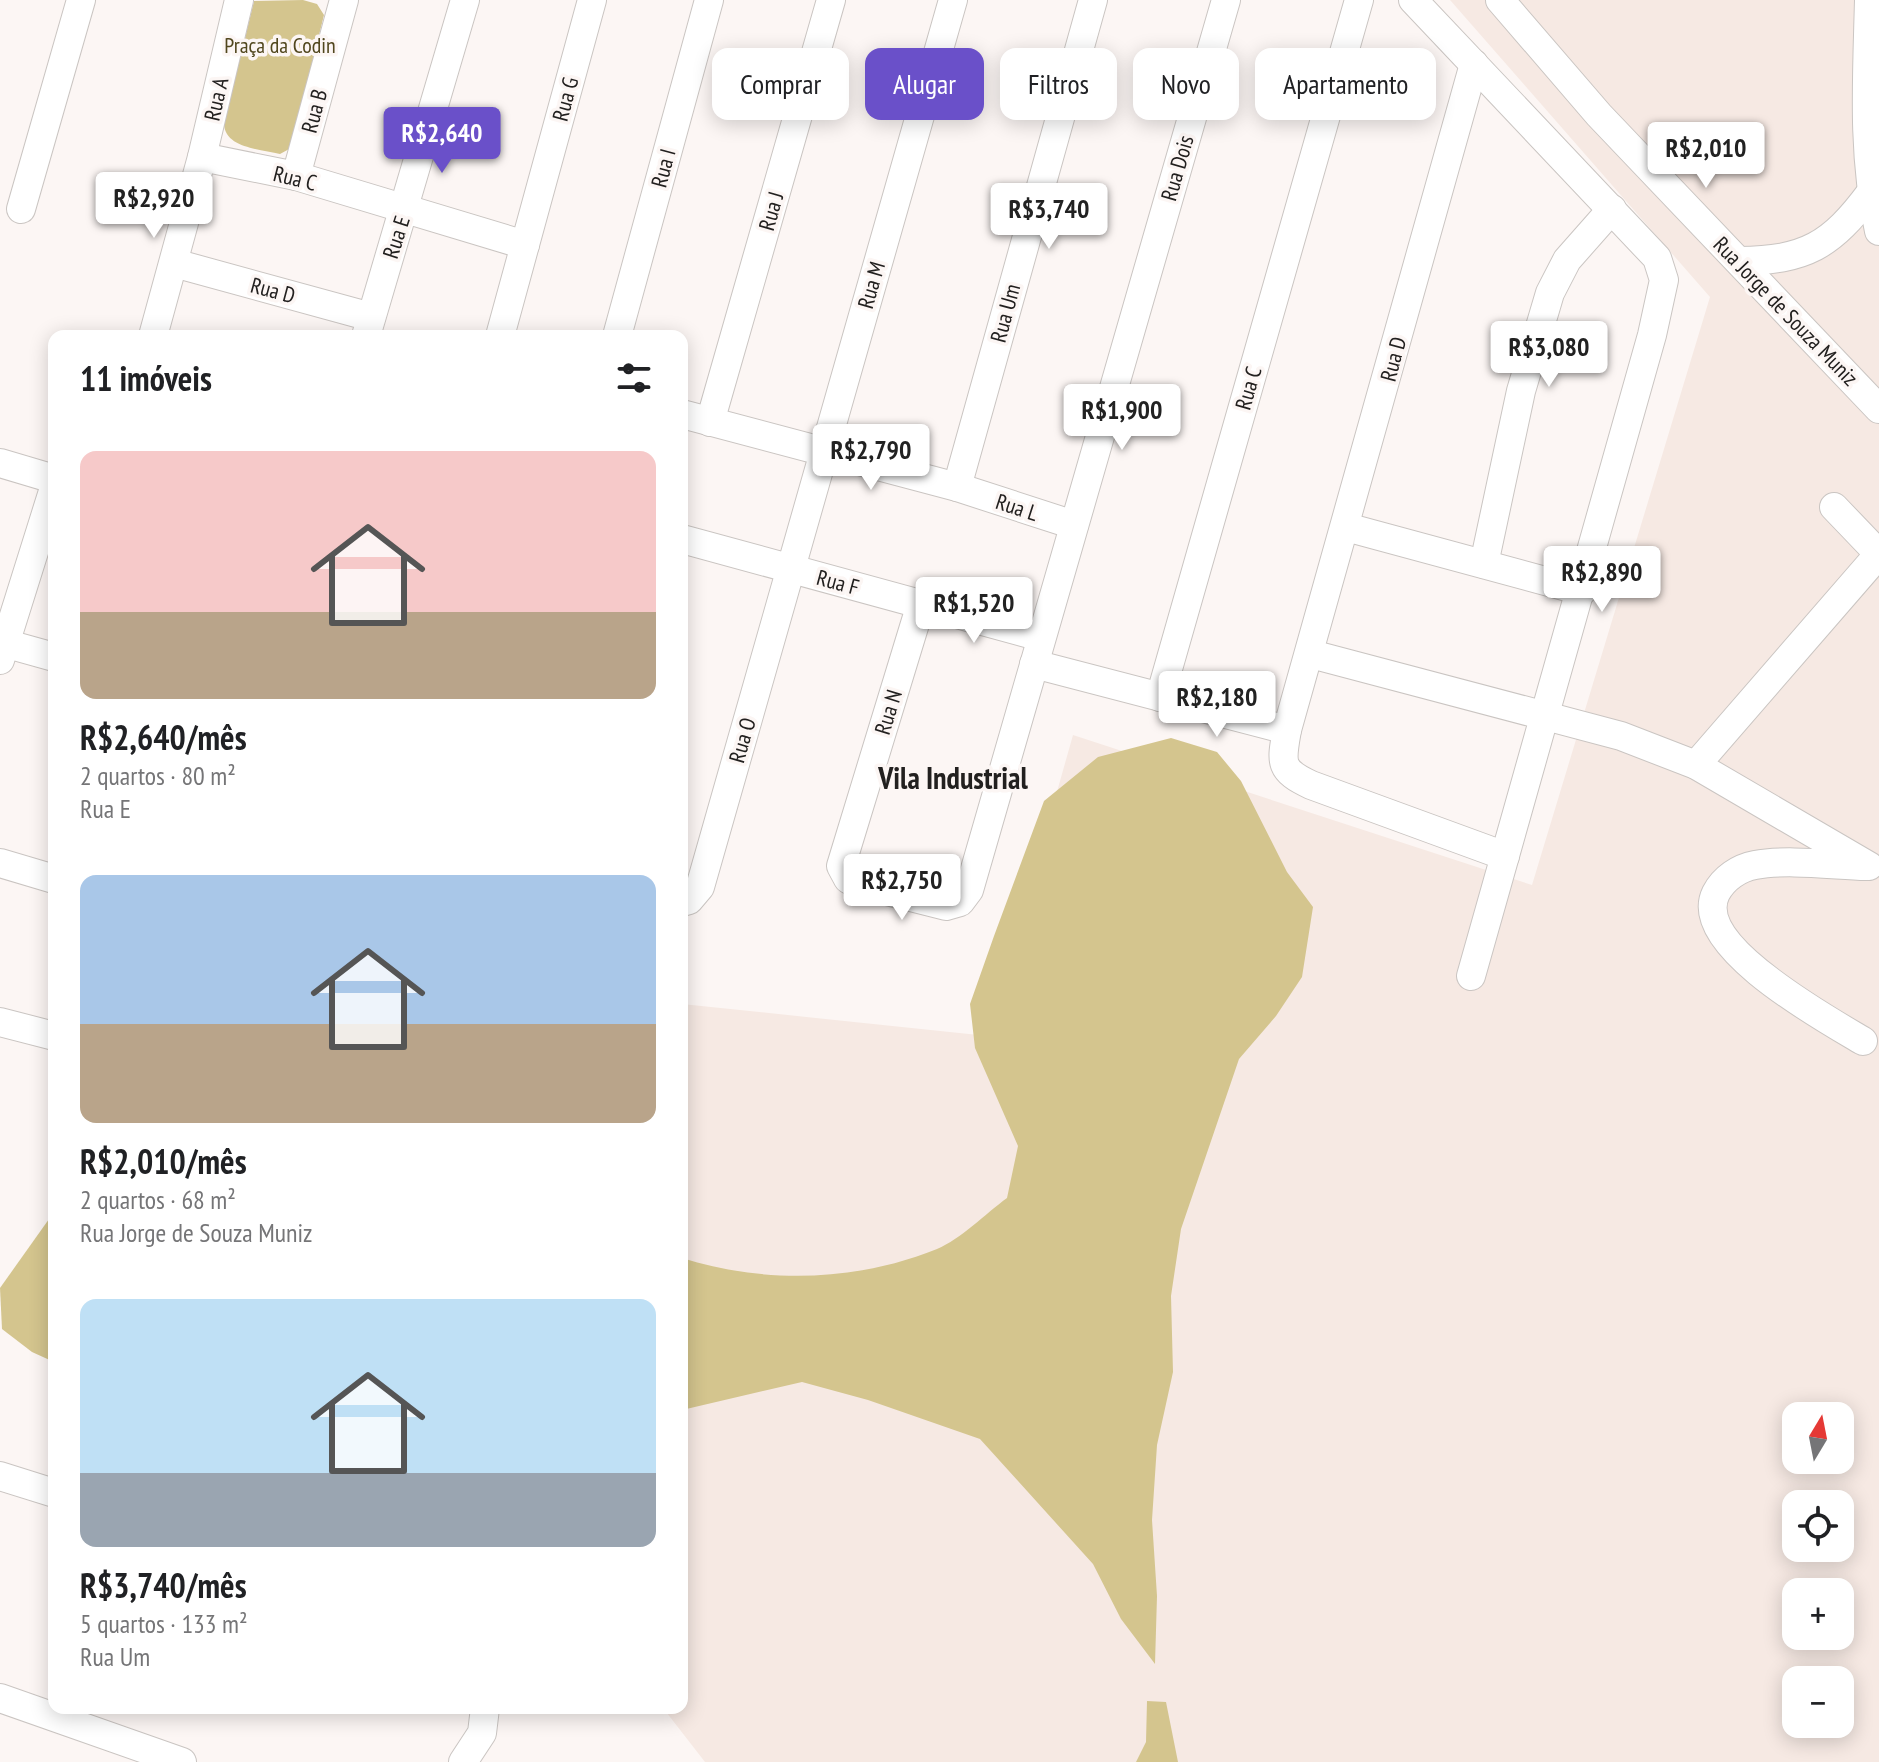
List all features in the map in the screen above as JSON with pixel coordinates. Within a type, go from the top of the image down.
[{"type":"street","points":[[21,209],[81,0]]},
{"type":"street","name":"Rua A","points":[[155,330],[202,157],[239,0]]},
{"type":"street","name":"Rua B","points":[[296,176],[344,0]]},
{"type":"street","name":"Rua E","points":[[368,326],[406,209],[465,0]]},
{"type":"street","name":"Rua G","points":[[502,330],[592,0]]},
{"type":"street","name":"Rua I","points":[[619,330],[709,0]]},
{"type":"street","name":"Rua J","points":[[710,422],[831,0]]},
{"type":"street","name":"Rua M","points":[[791,570],[953,0]]},
{"type":"street","name":"Rua Um","points":[[957,487],[1093,0]]},
{"type":"street","name":"Rua Dois","points":[[969,890],[1226,0]]},
{"type":"street","name":"Rua C","points":[[1160,697],[1359,0]]},
{"type":"street","points":[[1413,0],[1612,209],[1657,258],[1664,273],[1663,290],[1582,591],[1471,976]]},
{"type":"street","name":"Rua Jorge de Souza Muniz","points":[[1500,0],[1599,115],[1879,409]]},
{"type":"street","points":[[1869,0],[1865,108],[1871,192],[1879,231]]},
{"type":"street","name":"Rua D","points":[[1474,64],[1311,654],[1287,730],[1283,761],[1291,776],[1505,856]]},
{"type":"street","name":"Rua C","points":[[202,157],[296,176],[525,245]]},
{"type":"street","points":[[1739,261],[1776,261],[1803,255],[1830,240],[1871,192]]},
{"type":"street","points":[[1484,564],[1521,391],[1550,293],[1567,260],[1612,209]]},
{"type":"street","name":"Rua D","points":[[174,263],[368,326]]},
{"type":"street","name":"Rua L","points":[[688,416],[957,487],[1074,525]]},
{"type":"street","points":[[0,463],[48,477]]},
{"type":"street","points":[[48,507],[2,649],[48,656]]},
{"type":"street","points":[[1696,765],[1879,554],[1834,507]]},
{"type":"street","points":[[1346,527],[1582,591]]},
{"type":"street","name":"Rua F","points":[[688,541],[1041,637]]},
{"type":"street","name":"Rua O","points":[[688,900],[700,887],[791,570]]},
{"type":"street","name":"Rua N","points":[[921,604],[841,866],[848,879],[855,883],[946,906],[960,902],[969,890]]},
{"type":"street","points":[[1311,654],[1621,736],[1696,765],[1874,866]]},
{"type":"street","points":[[1034,664],[1287,730]]},
{"type":"street","points":[[0,863],[48,877]]},
{"type":"street","points":[[1863,1041],[1784,993],[1745,960],[1716,925],[1714,896],[1722,884],[1748,867],[1874,866]]},
{"type":"street","points":[[0,1022],[48,1034]]},
{"type":"street","points":[[0,1476],[48,1491]]},
{"type":"street","points":[[0,1698],[182,1762]]},
{"type":"street","points":[[463,1762],[482,1733],[484,1714]]},
{"type":"shaded area","points":[[1450,0],[1879,0],[1879,1762],[705,1762],[668,1714],[688,1714],[688,1005],[988,1036],[1073,735],[1532,885],[1710,297]]},
{"type":"green space","name":"Praça da Codin","points":[[303,0],[317,4],[324,15],[291,148],[280,154],[237,143],[230,138],[224,124],[254,1]]},
{"type":"green space","points":[[1171,738],[1217,752],[1241,781],[1287,872],[1313,907],[1302,977],[1276,1016],[1239,1059],[1181,1229],[1171,1296],[1173,1372],[1157,1445],[1152,1520],[1157,1596],[1155,1664],[1121,1619],[1093,1564],[980,1439],[868,1400],[802,1382],[688,1409],[688,1260],[745,1272],[778,1275],[810,1276],[874,1268],[946,1245],[1007,1198],[1018,1146],[975,1048],[970,1004],[1044,801],[1098,757]]},
{"type":"green space","points":[[48,1220],[48,1359],[32,1352],[2,1329],[0,1288]]},
{"type":"green space","points":[[1147,1701],[1166,1702],[1178,1762],[1136,1762],[1146,1742]]},
{"type":"district","name":"Vila Industrial","points":[[953,779]]}]
